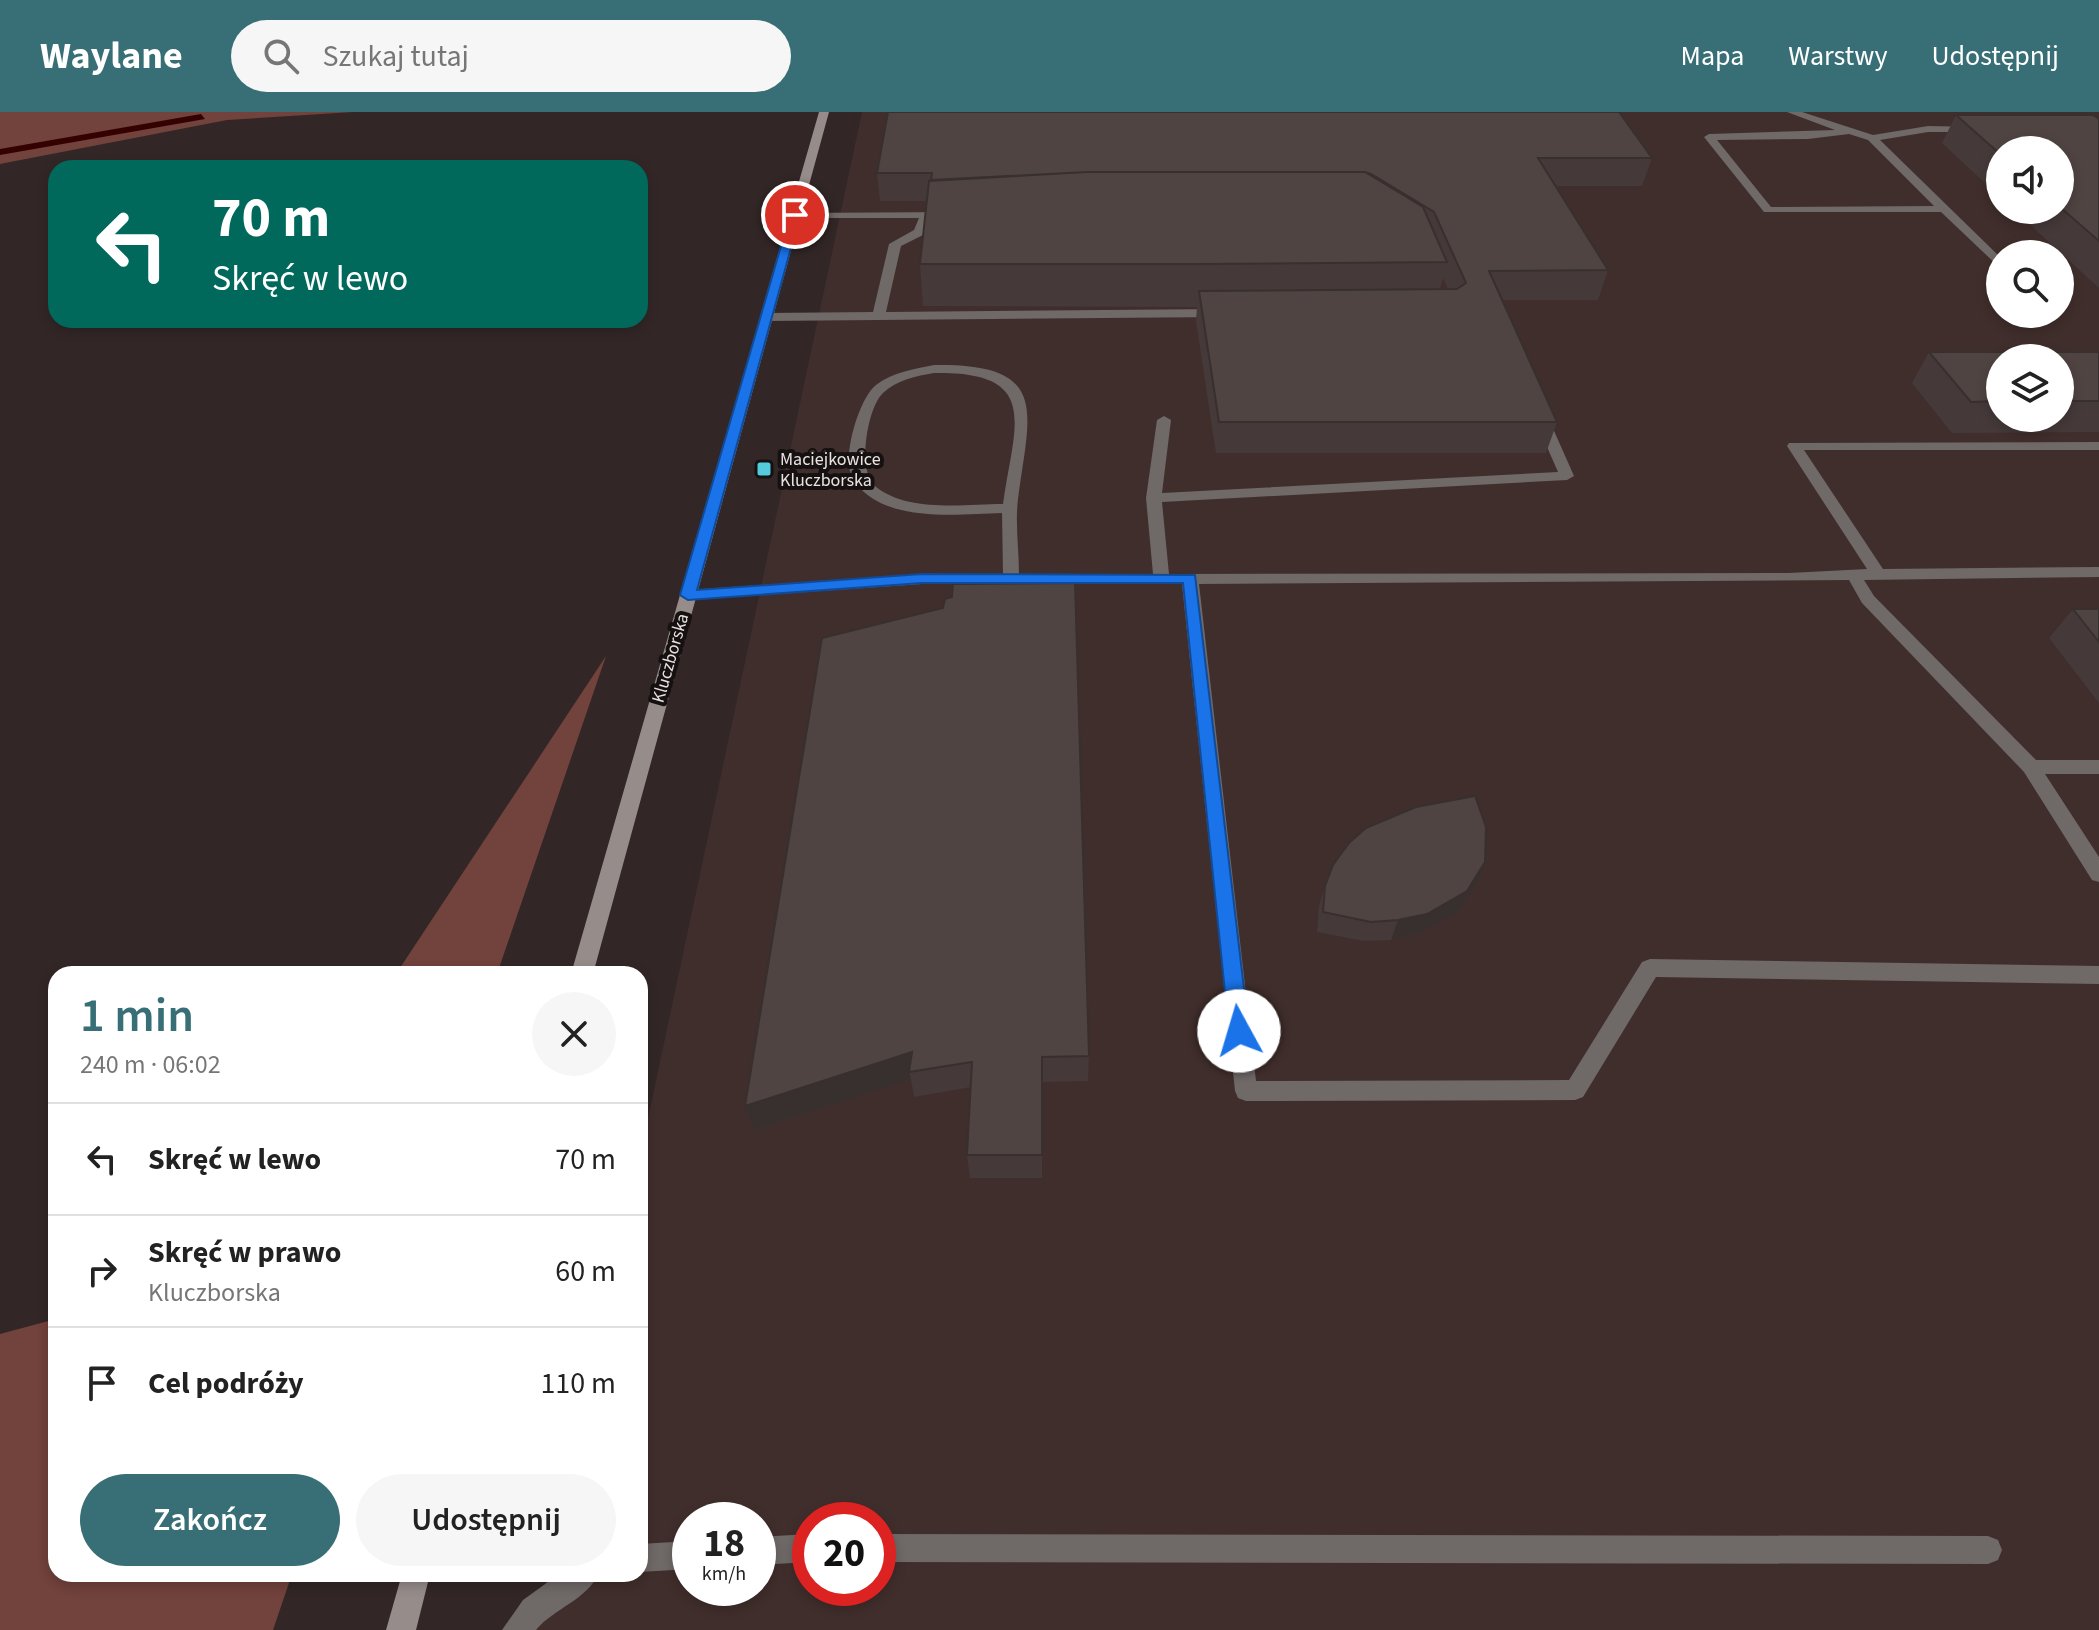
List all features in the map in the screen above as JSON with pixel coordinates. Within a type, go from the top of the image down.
[{"type":"street","name":"Kluczborska","points":[[584,966],[824,112]]},
{"type":"street","points":[[401,1630],[414,1582]]},
{"type":"lane","points":[[1792,112],[1872,138],[1928,129],[1991,129]]},
{"type":"lane","points":[[1849,131],[1808,136],[1709,137],[1768,210],[1945,209]]},
{"type":"lane","points":[[1872,138],[1986,250]]},
{"type":"lane","points":[[795,215],[969,214]]},
{"type":"lane","points":[[879,315],[895,244],[919,232],[925,216]]},
{"type":"lane","points":[[766,317],[1243,313]]},
{"type":"lane","points":[[1010,508],[927,508],[893,503],[867,488],[857,472],[864,416],[869,401],[880,387],[899,376],[946,368],[995,378],[1016,391],[1023,407],[1010,508],[1011,579]]},
{"type":"lane","points":[[1154,498],[1567,476],[1531,396]]},
{"type":"lane","points":[[1161,578],[1154,498],[1164,420]]},
{"type":"lane","points":[[1879,575],[1794,446],[2099,446]]},
{"type":"lane","points":[[688,595],[922,579],[1854,576],[2099,572]]},
{"type":"lane","points":[[1854,576],[1868,599],[2031,767],[2099,874]]},
{"type":"lane","points":[[1190,578],[1246,1091],[1575,1090],[1650,968],[2099,975]]},
{"type":"lane","points":[[2031,767],[2099,767]]},
{"type":"lane","points":[[896,1548],[1988,1550]]},
{"type":"lane","points":[[648,1558],[672,1556]]},
{"type":"lane","points":[[517,1630],[533,1610],[573,1582]]},
{"type":"shaded area","points":[[0,112],[353,112],[227,120],[0,164]]},
{"type":"shaded area","points":[[862,112],[2099,112],[2099,1630],[530,1630],[545,1582],[648,1582],[648,1118]]},
{"type":"shaded area","points":[[606,656],[500,966],[401,966]]},
{"type":"shaded area","points":[[48,1321],[48,1582],[289,1582],[273,1630],[0,1630],[0,1334]]},
{"type":"building","points":[[888,112],[1619,112],[1652,158],[1538,158],[1608,270],[1489,271],[1557,422],[1219,422],[1199,291],[1457,289],[1466,283],[1434,212],[1365,172],[1087,172],[931,180],[932,173],[877,173]]},
{"type":"building","points":[[1956,115],[2093,115],[2099,119],[2099,241],[2074,219],[2074,136],[1986,136],[1986,142]]},
{"type":"building","points":[[1087,172],[1365,172],[1423,207],[1447,262],[920,264],[929,181]]},
{"type":"building","points":[[1929,352],[1986,352],[1986,401],[1971,402]]},
{"type":"building","points":[[2074,352],[2099,352],[2099,401],[2074,401]]},
{"type":"building","points":[[1075,583],[1089,1056],[1042,1057],[1042,1155],[967,1155],[972,1062],[909,1072],[912,1052],[745,1106],[822,638],[943,608],[945,599],[952,597],[953,584]]},
{"type":"building","points":[[2073,609],[2099,609],[2099,642]]},
{"type":"building","points":[[1475,796],[1486,827],[1485,862],[1467,891],[1427,914],[1398,920],[1371,922],[1323,912],[1325,886],[1333,865],[1349,843],[1366,828],[1416,807]]},
{"type":"waterway","points":[[0,152],[201,117]]},
{"type":"place","name":"Maciejkowice Kluczborska","points":[[764,469]]},
{"type":"route","points":[[795,215],[688,595],[922,579],[1190,578],[1239,1031]]}]
